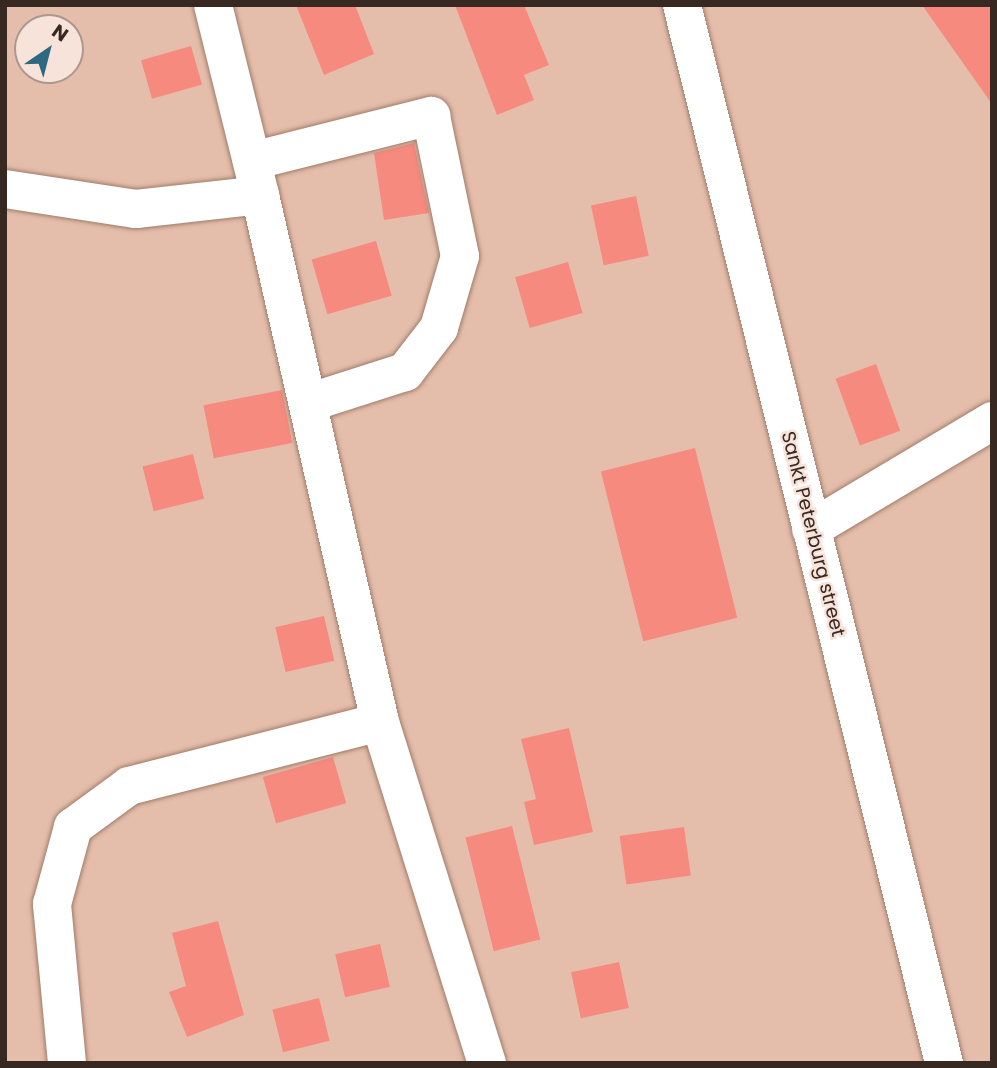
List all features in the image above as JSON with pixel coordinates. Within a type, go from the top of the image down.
[{"type":"street","points":[[213,5],[256,178],[380,722],[488,1063]]},
{"type":"street","name":"Sankt Peterburg street","points":[[682,5],[944,1063]]},
{"type":"street","points":[[5,189],[136,209],[256,178],[431,116],[460,256],[439,328],[405,372],[308,404]]},
{"type":"street","points":[[811,529],[992,421]]},
{"type":"street","points":[[67,1063],[52,904],[73,827],[129,786],[380,722]]},
{"type":"building","points":[[296,5],[355,5],[374,54],[324,75]]},
{"type":"building","points":[[455,5],[524,5],[549,65],[524,75],[534,100],[497,115]]},
{"type":"building","points":[[922,5],[992,5],[992,104]]},
{"type":"building","points":[[191,46],[202,84],[152,99],[141,60]]},
{"type":"building","points":[[414,143],[429,213],[384,220],[374,153]]},
{"type":"building","points":[[636,196],[649,256],[604,265],[591,206]]},
{"type":"building","points":[[376,241],[392,296],[327,314],[312,259]]},
{"type":"building","points":[[568,262],[583,313],[530,328],[515,277]]},
{"type":"building","points":[[876,364],[900,431],[860,445],[836,379]]},
{"type":"building","points":[[282,390],[292,443],[214,458],[203,405]]},
{"type":"building","points":[[695,448],[737,618],[643,641],[601,471]]},
{"type":"building","points":[[193,454],[204,499],[154,511],[143,467]]},
{"type":"building","points":[[324,616],[334,661],[286,672],[275,627]]},
{"type":"building","points":[[569,728],[593,832],[534,845],[524,802],[536,799],[521,739]]},
{"type":"building","points":[[333,757],[346,803],[276,823],[263,777]]},
{"type":"building","points":[[512,826],[540,940],[494,951],[465,838]]},
{"type":"building","points":[[684,827],[691,876],[626,885],[620,836]]},
{"type":"building","points":[[218,921],[244,1015],[187,1037],[169,992],[186,986],[172,933]]},
{"type":"building","points":[[380,944],[390,987],[345,997],[335,954]]},
{"type":"building","points":[[619,962],[629,1008],[581,1018],[571,972]]},
{"type":"building","points":[[319,998],[330,1041],[283,1052],[272,1010]]}]
